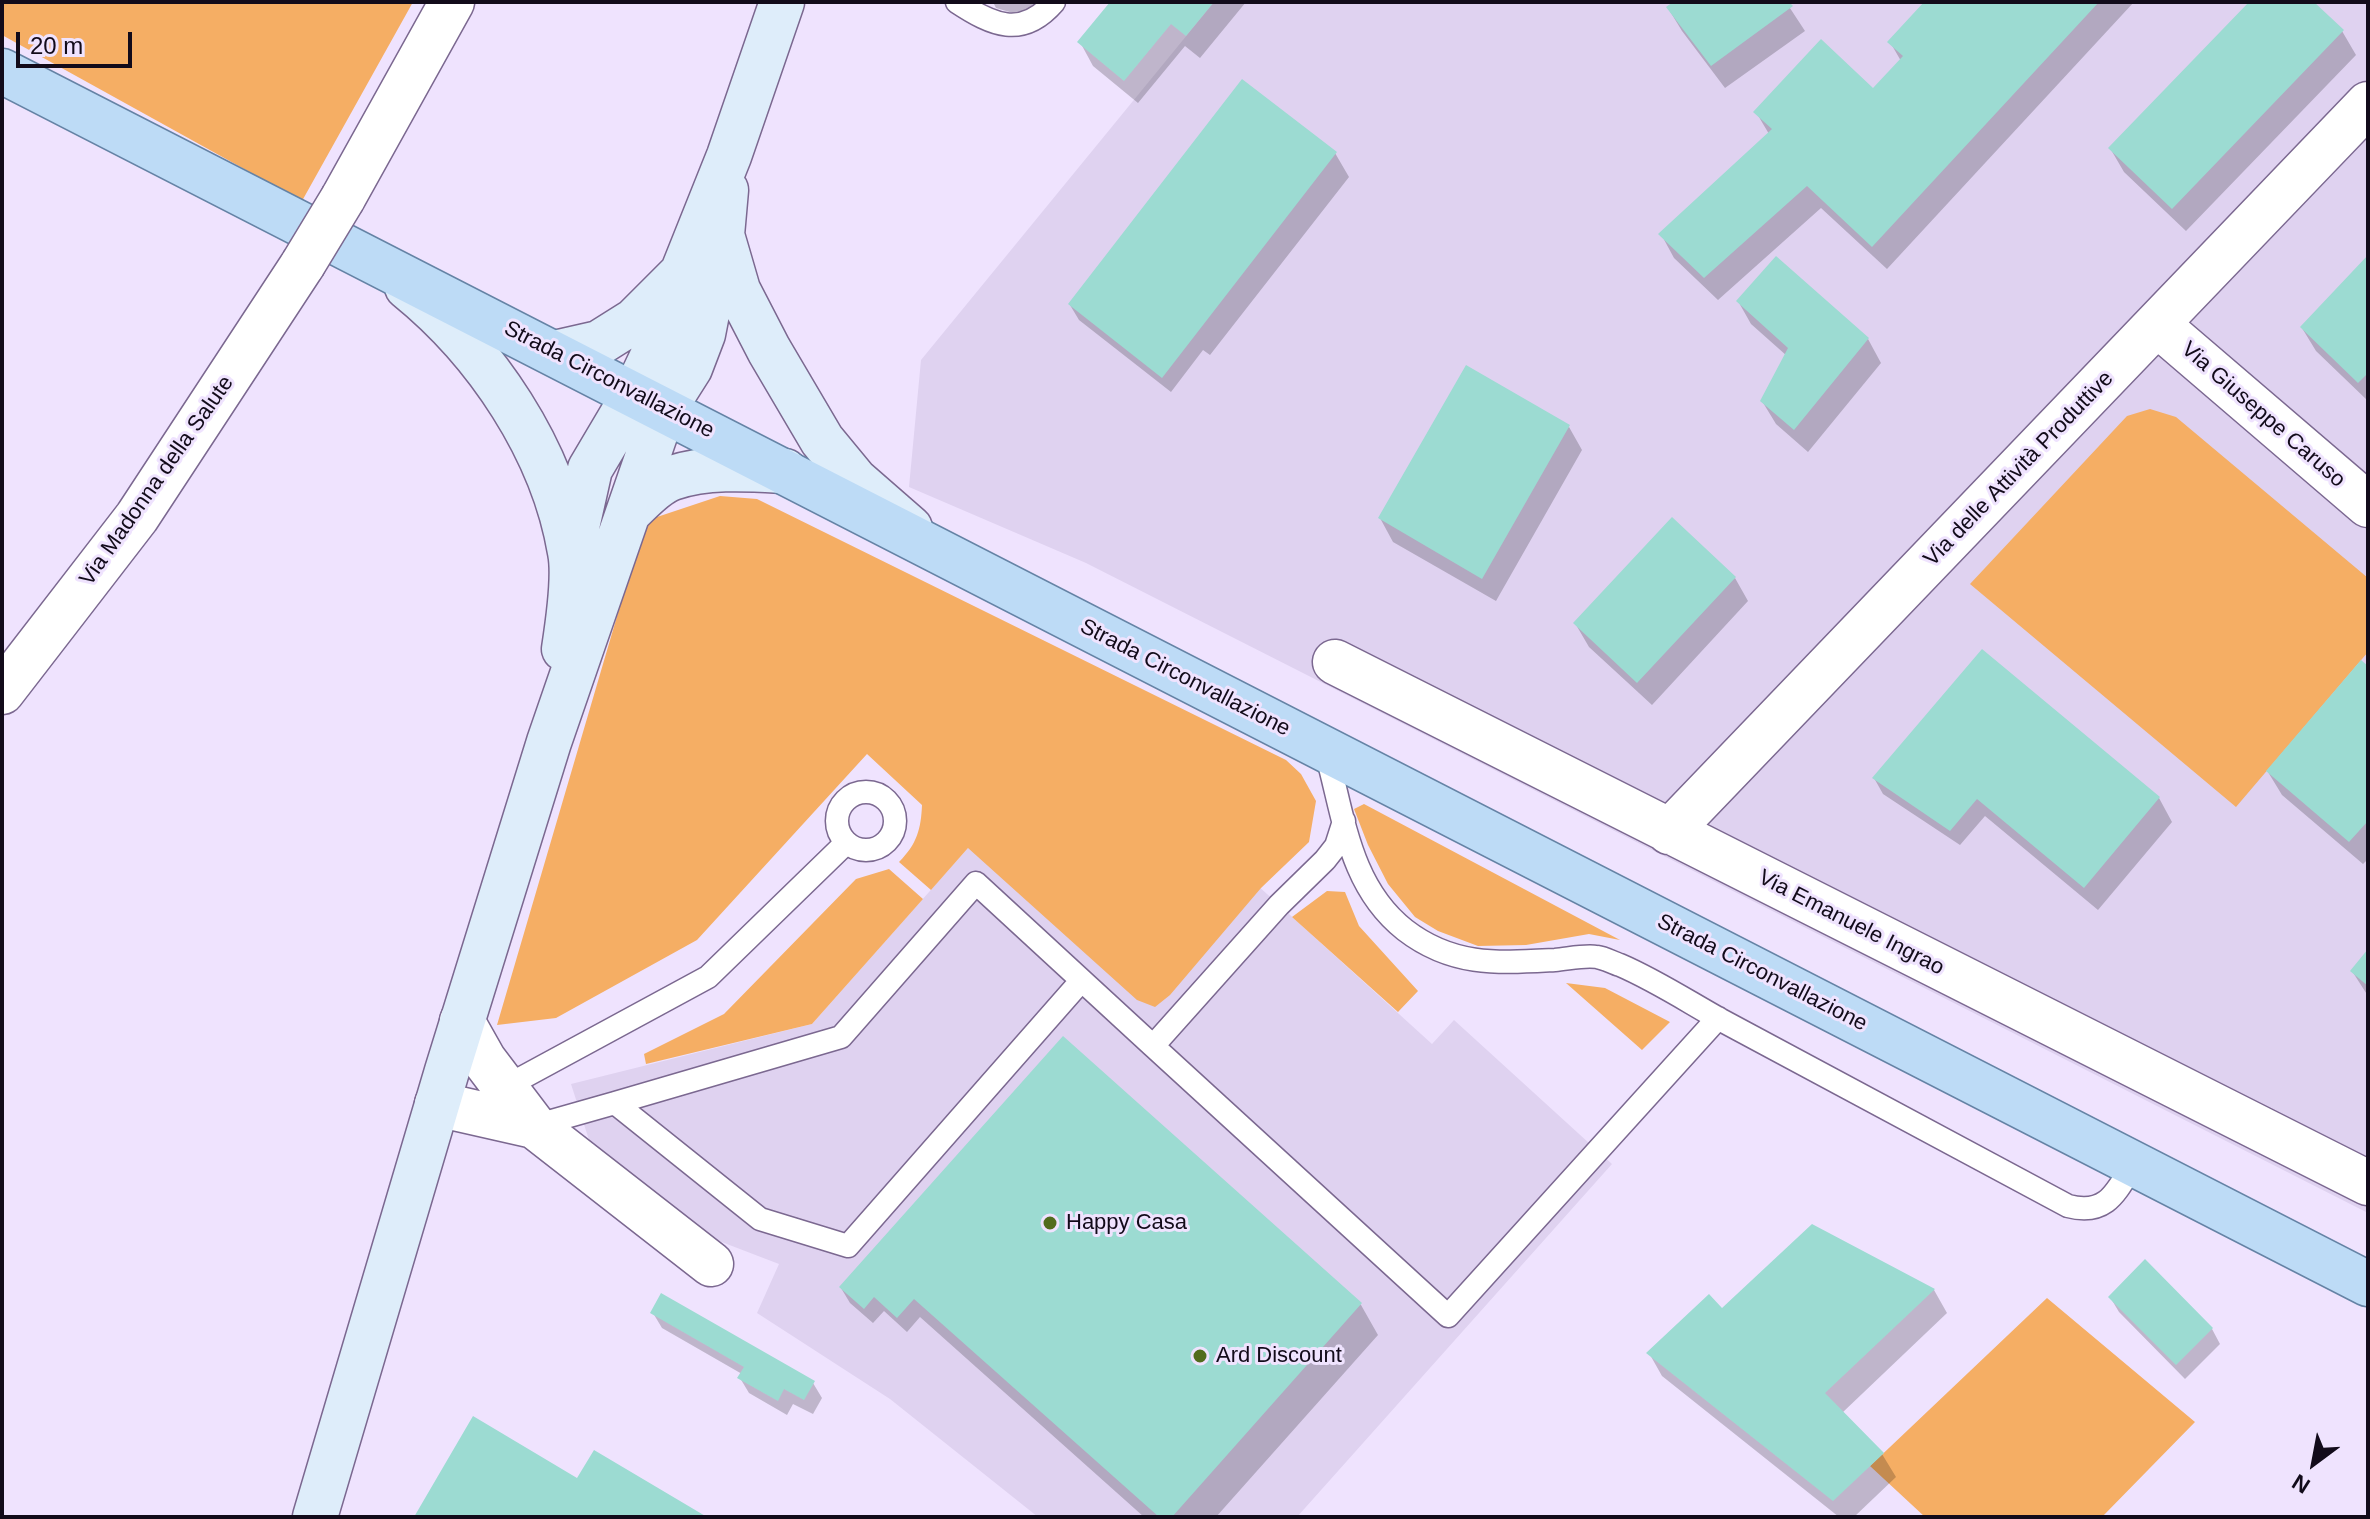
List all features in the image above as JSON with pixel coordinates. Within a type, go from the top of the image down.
[{"type":"main road","points":[[315,1517],[462,1021],[549,742],[628,513],[649,401],[683,271],[729,156],[782,2]]},
{"type":"main road","name":"Strada Circonvallazione","points":[[2,71],[2368,1284]]},
{"type":"main road","points":[[549,742],[568,625],[571,554],[590,469],[649,401],[690,368],[703,334],[722,235],[729,156]]},
{"type":"main road","points":[[722,235],[738,290],[822,440],[855,480],[929,545]]},
{"type":"main road","points":[[374,260],[436,310],[471,347],[534,442],[556,493],[571,554]]},
{"type":"main road","points":[[555,353],[599,343],[634,321],[683,271]]},
{"type":"main road","points":[[628,513],[652,490],[671,478],[737,468],[785,471]]},
{"type":"street","name":"Via Madonna della Salute","points":[[2,692],[137,517],[303,264],[452,2]]},
{"type":"street","name":"Via delle Attività Produttive","points":[[1669,832],[2368,104]]},
{"type":"street","name":"Via Giuseppe Caruso","points":[[2158,325],[2368,505]]},
{"type":"street","name":"Via Emanuele Ingrao","points":[[1335,662],[2368,1183]]},
{"type":"street","points":[[462,1021],[484,1060],[534,1126],[711,1264]]},
{"type":"street","points":[[437,1104],[534,1126]]},
{"type":"lane","points":[[957,2],[980,17],[1005,26],[1028,23],[1054,2]]},
{"type":"lane","points":[[1325,751],[1349,847],[1370,893],[1406,931],[1428,944],[1479,962],[1506,964],[1598,957],[1641,974],[2068,1206],[2093,1208],[2106,1202],[2134,1163]]},
{"type":"lane","points":[[1153,1046],[1279,905],[1325,860],[1336,846],[1344,821]]},
{"type":"lane","points":[[505,1087],[708,977],[846,843]]},
{"type":"lane","points":[[534,1126],[841,1037],[976,883],[1448,1316],[1718,1018]]},
{"type":"lane","points":[[615,1103],[760,1219],[848,1246],[1081,981]]},
{"type":"shaded area","points":[[2,2],[413,2],[302,201],[2,35]]},
{"type":"shaded area","points":[[1214,2],[2368,2],[2368,1213],[1086,563],[909,487],[921,360]]},
{"type":"shaded area","points":[[2150,409],[2176,417],[2368,578],[2368,652],[2236,807],[1970,584],[2127,416]]},
{"type":"shaded area","points":[[720,496],[757,499],[1286,760],[1301,774],[1316,801],[1309,842],[1261,888],[1170,995],[1155,1007],[1137,1000],[968,848],[931,890],[899,862],[917,836],[922,805],[867,754],[697,940],[556,1018],[497,1025],[645,521]]},
{"type":"shaded area","points":[[1364,804],[1620,940],[1589,934],[1526,945],[1478,946],[1438,931],[1415,917],[1388,884],[1354,809]]},
{"type":"shaded area","points":[[968,848],[1223,854],[1432,1044],[1454,1020],[1612,1164],[1297,1517],[1038,1517],[890,1399],[757,1313],[779,1264],[719,1241],[590,1143],[571,1084],[812,1024]]},
{"type":"shaded area","points":[[889,869],[923,899],[812,1024],[646,1064],[644,1054],[724,1014],[856,879]]},
{"type":"shaded area","points":[[1327,891],[1345,892],[1359,926],[1418,991],[1398,1012],[1292,917]]},
{"type":"shaded area","points":[[1566,983],[1605,988],[1670,1022],[1642,1050]]},
{"type":"shaded area","points":[[2047,1298],[2195,1422],[2102,1517],[1925,1517],[1870,1466]]},
{"type":"building","points":[[1110,2],[1214,2],[1186,36],[1171,24],[1124,81],[1077,42]]},
{"type":"building","points":[[1673,2],[1789,2],[1793,6],[1711,66],[1666,7]]},
{"type":"building","points":[[1924,2],[2099,2],[1872,247],[1807,186],[1704,278],[1658,234],[1772,129],[1753,112],[1821,39],[1873,88],[1903,56],[1887,42]]},
{"type":"building","points":[[2249,2],[2314,2],[2344,30],[2172,209],[2108,148]]},
{"type":"building","points":[[1242,79],[1337,152],[1162,378],[1068,304]]},
{"type":"building","points":[[2368,255],[2368,373],[2358,383],[2300,327]]},
{"type":"building","points":[[1776,256],[1869,338],[1794,430],[1760,401],[1788,348],[1736,301]]},
{"type":"building","points":[[1466,365],[1570,425],[1482,579],[1378,518]]},
{"type":"building","points":[[1672,517],[1736,577],[1637,683],[1573,623]]},
{"type":"building","points":[[1982,649],[2160,797],[2084,888],[1977,799],[1950,831],[1872,778]]},
{"type":"building","points":[[2361,660],[2368,666],[2368,821],[2349,842],[2266,771]]},
{"type":"building","points":[[2368,949],[2368,986],[2350,971]]},
{"type":"building","points":[[1063,1036],[1362,1303],[1172,1517],[1159,1517],[914,1299],[897,1318],[874,1297],[864,1309],[839,1287]]},
{"type":"building","points":[[1812,1224],[1935,1289],[1825,1393],[1884,1453],[1833,1501],[1646,1353],[1709,1294],[1722,1308]]},
{"type":"building","points":[[2145,1259],[2213,1328],[2176,1365],[2108,1297]]},
{"type":"building","points":[[661,1293],[815,1381],[804,1400],[784,1389],[778,1401],[737,1378],[744,1367],[650,1313]]},
{"type":"building","points":[[473,1416],[577,1478],[594,1450],[707,1517],[414,1517]]},
{"type":"place","name":"Happy Casa","points":[[1050,1223]]},
{"type":"place","name":"Ard Discount","points":[[1200,1356]]}]
